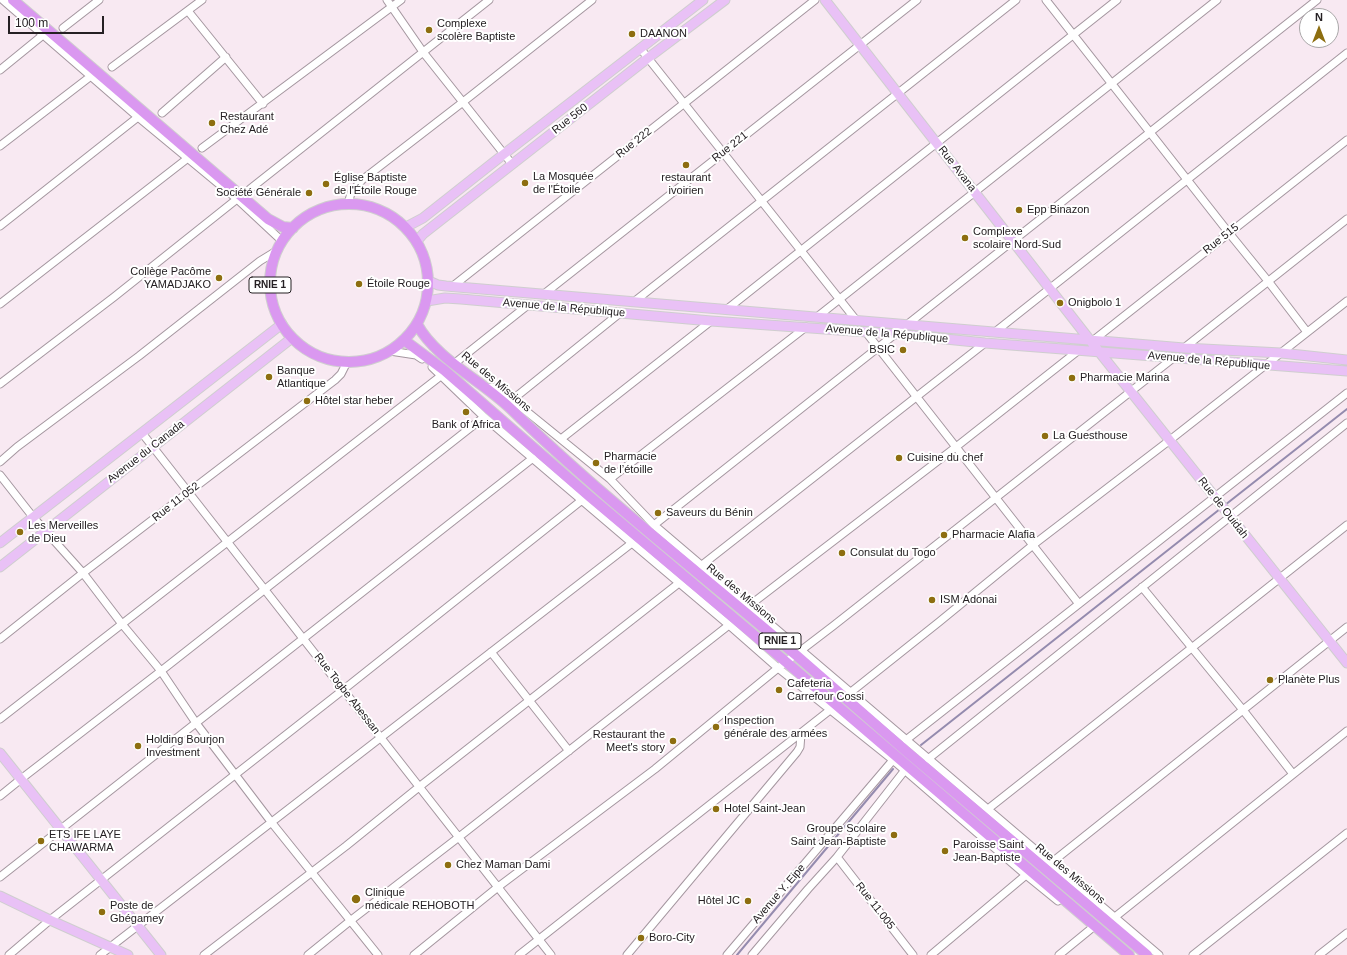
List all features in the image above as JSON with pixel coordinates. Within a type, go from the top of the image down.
[{"type":"highway","points":[[13,0],[268,219],[283,227],[293,228]]},
{"type":"highway","name":"RNIE 1","points":[[348,204],[362,205],[379,210],[395,218],[406,227],[416,241],[426,262],[429,281],[427,301],[417,324],[404,340],[390,351],[369,359],[347,362],[332,360],[317,355],[292,338],[282,324],[274,305],[270,285],[271,270],[280,246],[293,228],[319,210],[348,204]]},
{"type":"highway","name":"Rue des Missions","points":[[417,324],[422,333],[430,341],[505,403],[552,449],[635,521],[798,653],[1147,955]]},
{"type":"highway","name":"Rue des Missions","points":[[404,340],[444,370],[782,665],[1129,955]]},
{"type":"main road","name":"Rue 560","points":[[406,227],[423,218],[703,0]]},
{"type":"main road","name":"Rue 560","points":[[416,241],[512,164],[725,0]]},
{"type":"main road","name":"Rue Avana","points":[[825,0],[1050,288],[1092,339],[1100,352]]},
{"type":"main road","name":"Avenue de la République","points":[[429,281],[438,285],[726,310],[1092,339],[1184,348],[1281,353],[1347,360]]},
{"type":"main road","name":"Avenue de la République","points":[[427,301],[445,298],[711,321],[806,326],[1172,359],[1347,371]]},
{"type":"main road","name":"Avenue du Canada","points":[[0,544],[282,324]]},
{"type":"main road","name":"Avenue du Canada","points":[[0,567],[292,338]]},
{"type":"main road","name":"Rue de Ouidah","points":[[1100,352],[1347,663]]},
{"type":"main road","points":[[0,753],[161,955]]},
{"type":"main road","points":[[0,896],[128,955]]},
{"type":"street","points":[[0,462],[17,447],[139,356],[280,246],[237,199],[138,117],[3,0]]},
{"type":"street","points":[[63,28],[99,0]]},
{"type":"street","points":[[112,67],[202,0]]},
{"type":"street","points":[[387,0],[423,52],[512,164]]},
{"type":"street","points":[[202,148],[263,104],[345,40],[401,0]]},
{"type":"street","points":[[250,189],[489,0]]},
{"type":"street","points":[[348,204],[351,193],[362,180],[592,0]]},
{"type":"street","name":"Rue 222","points":[[453,286],[815,0]]},
{"type":"street","name":"Rue 221","points":[[544,294],[917,0]]},
{"type":"street","points":[[635,301],[1016,0]]},
{"type":"street","points":[[1046,0],[1307,332]]},
{"type":"street","points":[[726,310],[1117,0]]},
{"type":"street","points":[[817,317],[974,191],[1217,0]]},
{"type":"street","points":[[654,525],[1317,0]]},
{"type":"street","points":[[188,11],[263,104]]},
{"type":"street","points":[[0,70],[43,35]]},
{"type":"street","points":[[640,48],[856,320]]},
{"type":"street","points":[[995,332],[1347,53]]},
{"type":"street","points":[[162,113],[226,57]]},
{"type":"street","points":[[0,146],[92,76]]},
{"type":"street","points":[[0,226],[138,117]]},
{"type":"street","name":"Rue 515","points":[[1092,339],[1347,140]]},
{"type":"street","points":[[0,304],[188,158]]},
{"type":"street","points":[[0,384],[120,292],[237,199]]},
{"type":"street","points":[[1184,348],[1347,219]]},
{"type":"street","points":[[851,692],[1033,545],[1347,301]]},
{"type":"street","points":[[455,363],[528,305]]},
{"type":"street","points":[[512,400],[620,312]]},
{"type":"street","points":[[561,439],[711,321]]},
{"type":"street","points":[[610,479],[806,326]]},
{"type":"street","points":[[865,331],[1079,604]]},
{"type":"street","points":[[702,565],[985,343]]},
{"type":"street","points":[[750,605],[956,447],[1079,350]]},
{"type":"street","points":[[390,351],[416,355],[442,375],[484,417],[729,625],[782,665],[830,710],[905,770],[1026,875],[1092,928],[1122,955]]},
{"type":"street","points":[[414,955],[498,887],[655,769],[782,665],[1172,359]]},
{"type":"street","name":"Rue 11.052","points":[[0,639],[83,573],[335,380],[341,374],[347,362]]},
{"type":"street","points":[[0,720],[442,375]]},
{"type":"street","points":[[487,388],[496,387],[610,479],[654,525],[750,605],[798,653],[851,692],[1159,955]]},
{"type":"street","points":[[906,740],[1214,496],[1347,393]]},
{"type":"street","points":[[0,796],[484,417]]},
{"type":"street","points":[[928,759],[1347,423]]},
{"type":"street","name":"Rue Togbe Abessan","points":[[142,433],[551,955]]},
{"type":"street","points":[[0,877],[533,458]]},
{"type":"street","points":[[0,475],[45,532],[83,573],[122,624],[161,671],[196,723],[272,823],[378,955]]},
{"type":"street","points":[[9,955],[50,920],[582,500]]},
{"type":"street","points":[[988,809],[1347,525]]},
{"type":"street","points":[[100,955],[632,543]]},
{"type":"street","points":[[204,955],[312,873],[419,787],[680,584]]},
{"type":"street","points":[[1142,587],[1294,774]]},
{"type":"street","points":[[308,955],[729,625]]},
{"type":"street","points":[[1051,863],[1347,627]]},
{"type":"street","points":[[491,652],[569,751]]},
{"type":"street","points":[[520,955],[830,710]]},
{"type":"street","points":[[1115,917],[1347,731]]},
{"type":"street","points":[[627,955],[797,752],[800,747],[801,734]]},
{"type":"street","name":"Avenue Y. Eipe","points":[[727,955],[893,760]]},
{"type":"street","name":"Avenue Y. Eipe","points":[[752,955],[837,857],[905,770]]},
{"type":"street","points":[[1193,955],[1347,833]]},
{"type":"street","name":"Rue 11.005","points":[[837,857],[913,955]]},
{"type":"street","points":[[931,955],[1026,875]]},
{"type":"street","points":[[1059,955],[1092,928]]},
{"type":"street","points":[[1319,955],[1347,933]]},
{"type":"waterway","points":[[1225,505],[1347,409]]},
{"type":"waterway","points":[[921,745],[1220,509]]},
{"type":"waterway","points":[[737,955],[893,769]]},
{"type":"place","name":"Complexe scolère Baptiste","points":[[429,30]]},
{"type":"place","name":"DAANON","points":[[632,34]]},
{"type":"place","name":"Restaurant Chez Adé","points":[[212,123]]},
{"type":"place","name":"restaurant ivoirien","points":[[686,165]]},
{"type":"place","name":"La Mosquée de l'Étoile","points":[[525,183]]},
{"type":"place","name":"Église Baptiste de l'Étoile Rouge","points":[[326,184]]},
{"type":"place","name":"Société Générale","points":[[309,193]]},
{"type":"place","name":"Epp Binazon","points":[[1019,210]]},
{"type":"place","name":"Complexe scolaire Nord-Sud","points":[[965,238]]},
{"type":"place","name":"Collège Pacôme YAMADJAKO","points":[[219,278]]},
{"type":"place","name":"Étoile Rouge","points":[[359,284]]},
{"type":"place","name":"Onigbolo 1","points":[[1060,303]]},
{"type":"place","name":"BSIC","points":[[903,350]]},
{"type":"place","name":"Banque Atlantique","points":[[269,377]]},
{"type":"place","name":"Pharmacie Marina","points":[[1072,378]]},
{"type":"place","name":"Hôtel star heber","points":[[307,401]]},
{"type":"place","name":"Bank of Africa","points":[[466,412]]},
{"type":"place","name":"La Guesthouse","points":[[1045,436]]},
{"type":"place","name":"Cuisine du chef","points":[[899,458]]},
{"type":"place","name":"Pharmacie de l’étoille","points":[[596,463]]},
{"type":"place","name":"Saveurs du Bénin","points":[[658,513]]},
{"type":"place","name":"Les Merveilles de Dieu","points":[[20,532]]},
{"type":"place","name":"Pharmacie Alafia","points":[[944,535]]},
{"type":"place","name":"Consulat du Togo","points":[[842,553]]},
{"type":"place","name":"ISM Adonai","points":[[932,600]]},
{"type":"place","name":"Planète Plus","points":[[1270,680]]},
{"type":"place","name":"Cafeteria Carrefour Cossi","points":[[779,690]]},
{"type":"place","name":"Inspection générale des armées","points":[[716,727]]},
{"type":"place","name":"Restaurant the Meet's story","points":[[673,741]]},
{"type":"place","name":"Holding Bourjon Investment","points":[[138,746]]},
{"type":"place","name":"Hotel Saint-Jean","points":[[716,809]]},
{"type":"place","name":"Groupe Scolaire Saint Jean-Baptiste","points":[[894,835]]},
{"type":"place","name":"ETS IFE LAYE CHAWARMA","points":[[41,841]]},
{"type":"place","name":"Paroisse Saint Jean-Baptiste","points":[[945,851]]},
{"type":"place","name":"Chez Maman Dami","points":[[448,865]]},
{"type":"place","name":"Clinique médicale REHOBOTH","points":[[356,899]]},
{"type":"place","name":"Hôtel JC","points":[[748,901]]},
{"type":"place","name":"Poste de Gbégamey","points":[[102,912]]},
{"type":"place","name":"Boro-City","points":[[641,938]]}]
